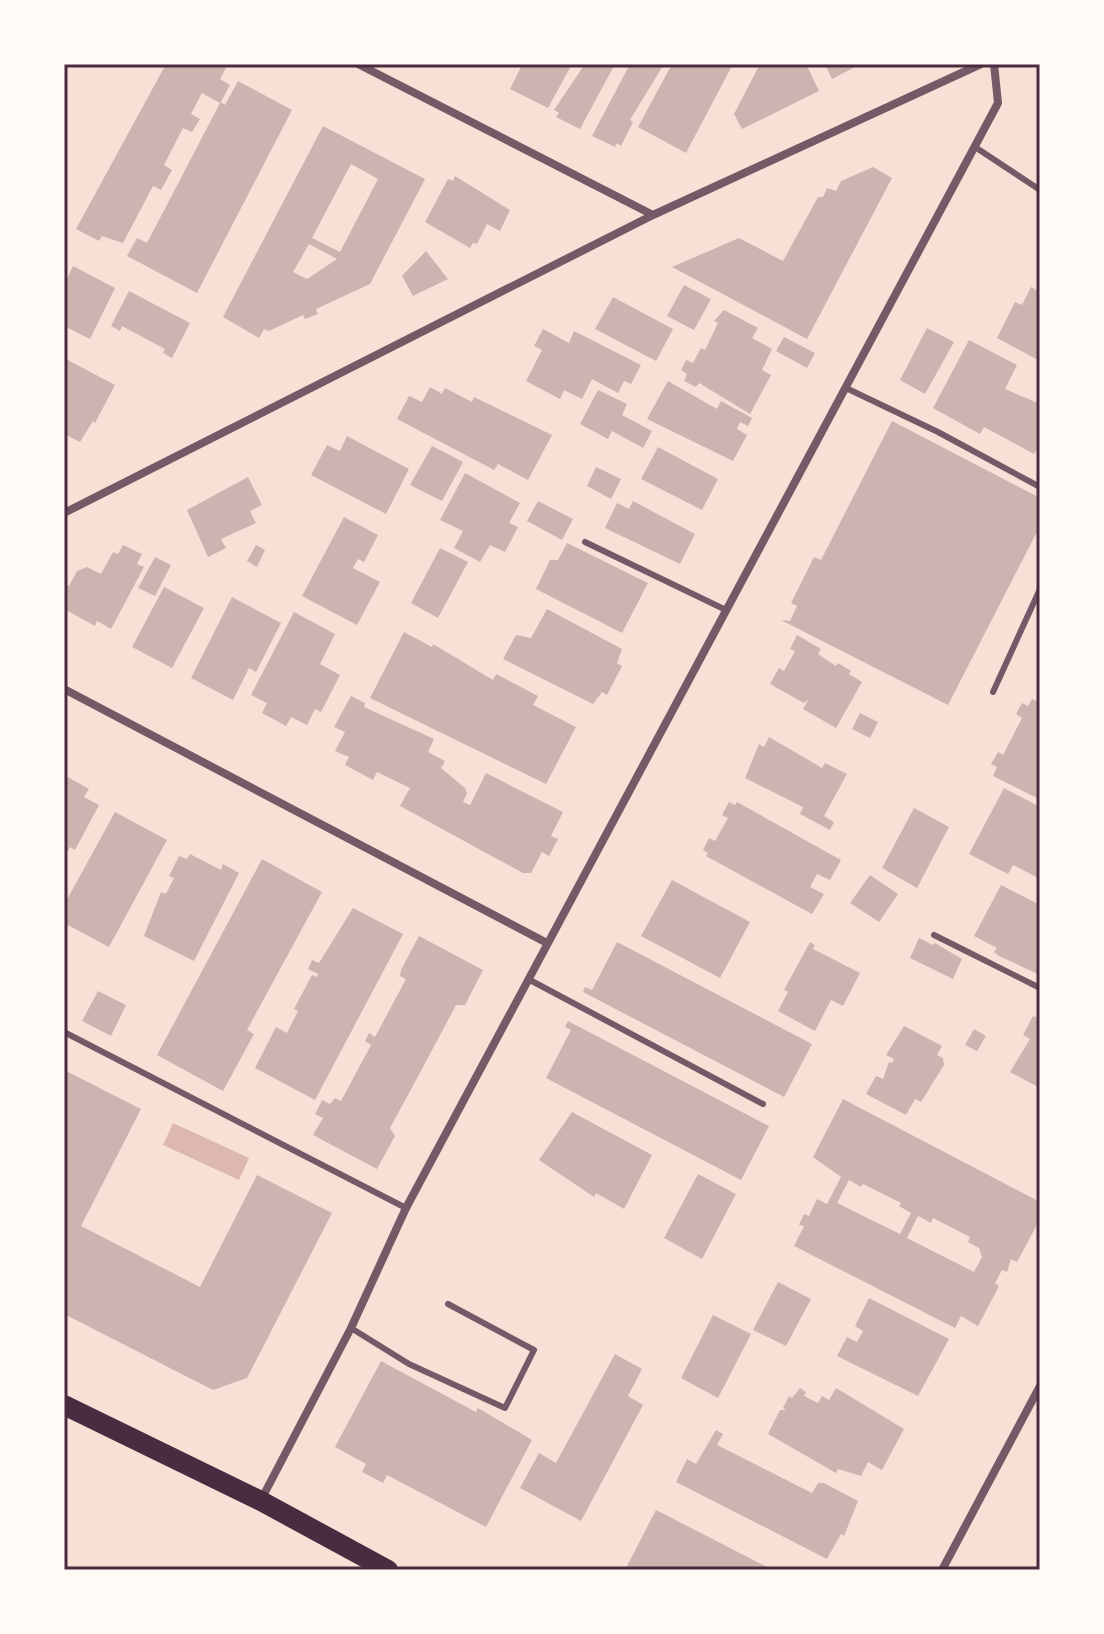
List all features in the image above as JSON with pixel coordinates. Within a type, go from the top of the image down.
[{"type":"main road","points":[[64,1405],[261,1501],[388,1570]]},
{"type":"street","points":[[358,64],[653,215]]},
{"type":"street","points":[[64,513],[653,215],[981,64]]},
{"type":"street","points":[[261,1501],[351,1328],[406,1208],[998,103],[994,64]]},
{"type":"street","points":[[64,689],[547,943]]},
{"type":"street","points":[[942,1570],[1040,1386]]},
{"type":"lane","points":[[975,147],[1040,190]]},
{"type":"lane","points":[[846,388],[938,432],[1040,487]]},
{"type":"lane","points":[[585,542],[726,610]]},
{"type":"lane","points":[[993,692],[1040,589]]},
{"type":"lane","points":[[934,935],[1040,988]]},
{"type":"lane","points":[[528,979],[763,1104]]},
{"type":"lane","points":[[64,1032],[406,1208]]},
{"type":"lane","points":[[351,1328],[409,1364],[505,1408],[534,1350],[448,1304]]},
{"type":"shaded area","points":[[173,1123],[249,1158],[239,1180],[163,1145]]},
{"type":"building","points":[[166,64],[228,64],[220,79],[230,85],[221,102],[225,105],[238,81],[292,110],[197,293],[127,256],[137,238],[147,243],[220,103],[202,93],[191,114],[200,119],[192,132],[183,128],[164,165],[172,170],[161,190],[153,186],[123,243],[102,236],[99,241],[76,229]]},
{"type":"building","points":[[519,64],[572,64],[548,108],[510,89],[520,69]]},
{"type":"building","points":[[585,64],[615,64],[580,129],[556,117],[559,113],[554,110]]},
{"type":"building","points":[[630,64],[664,64],[630,120],[633,122],[621,146],[617,143],[615,147],[592,136]]},
{"type":"building","points":[[672,64],[733,64],[686,153],[638,127]]},
{"type":"building","points":[[760,64],[806,64],[819,91],[742,129],[734,114]]},
{"type":"building","points":[[825,64],[861,64],[832,79]]},
{"type":"building","points":[[323,126],[425,179],[370,284],[316,309],[318,314],[305,319],[303,315],[269,331],[264,329],[259,338],[223,317]],"holes":[[[351,164],[378,179],[340,252],[312,238]],[[309,244],[337,259],[307,279],[293,272]]]},
{"type":"building","points":[[873,167],[892,178],[807,339],[672,267],[739,238],[783,261],[818,197],[823,197],[827,188],[836,191],[841,181]]},
{"type":"building","points":[[455,176],[510,210],[500,231],[487,224],[477,244],[473,243],[470,248],[425,222],[448,179],[453,181]]},
{"type":"building","points":[[426,251],[448,279],[413,296],[402,276]]},
{"type":"building","points":[[73,266],[115,288],[90,339],[64,326],[64,285]]},
{"type":"building","points":[[684,285],[711,299],[694,330],[667,316]]},
{"type":"building","points":[[1031,287],[1040,292],[1040,361],[997,338],[1015,302],[1022,305]]},
{"type":"building","points":[[129,291],[190,323],[172,358],[163,353],[165,349],[122,326],[120,331],[111,326]]},
{"type":"building","points":[[613,297],[673,329],[656,361],[595,329]]},
{"type":"building","points":[[724,310],[758,328],[752,338],[772,349],[762,370],[771,375],[750,414],[699,383],[696,387],[684,381],[687,374],[681,370],[686,360],[693,363],[701,348],[705,350],[718,323],[714,321]]},
{"type":"building","points":[[927,328],[954,342],[925,394],[900,380]]},
{"type":"building","points":[[543,329],[569,343],[574,331],[641,365],[631,384],[624,381],[618,393],[592,379],[582,399],[564,390],[560,399],[526,381],[542,350],[534,346]]},
{"type":"building","points":[[784,337],[815,353],[807,368],[776,351]]},
{"type":"building","points":[[969,340],[1017,365],[1005,389],[1040,404],[1040,444],[1034,454],[984,427],[980,434],[933,408]]},
{"type":"building","points":[[64,358],[115,385],[95,423],[93,421],[80,442],[64,434]]},
{"type":"building","points":[[668,381],[717,409],[721,401],[752,418],[748,426],[740,422],[737,429],[747,435],[733,461],[647,419]]},
{"type":"building","points":[[430,387],[442,394],[445,388],[472,402],[474,397],[552,435],[528,480],[498,464],[494,470],[397,419],[409,396],[422,402]]},
{"type":"building","points":[[598,390],[627,404],[622,415],[652,431],[643,448],[612,431],[608,439],[580,424]]},
{"type":"building","points":[[892,421],[1040,498],[1040,526],[948,705],[781,620],[790,621],[797,606],[791,603],[814,557],[821,560]]},
{"type":"building","points":[[347,436],[409,469],[386,514],[311,475],[327,445],[340,451]]},
{"type":"building","points":[[432,446],[463,462],[442,501],[410,485]]},
{"type":"building","points":[[658,447],[718,479],[702,510],[641,479]]},
{"type":"building","points":[[596,467],[621,479],[611,499],[587,486]]},
{"type":"building","points":[[465,473],[520,503],[509,523],[518,527],[505,552],[490,545],[480,562],[454,548],[463,531],[440,520]]},
{"type":"building","points":[[248,477],[262,505],[250,511],[256,523],[221,539],[226,548],[208,557],[187,510]]},
{"type":"building","points":[[538,501],[573,519],[562,540],[527,521]]},
{"type":"building","points":[[633,501],[695,534],[680,564],[605,528],[617,503],[629,509]]},
{"type":"building","points":[[344,517],[378,535],[364,562],[358,559],[353,568],[380,582],[357,625],[302,596]]},
{"type":"building","points":[[567,543],[648,583],[622,633],[536,589],[550,560],[558,560]]},
{"type":"building","points":[[123,545],[142,554],[137,564],[144,567],[111,629],[97,621],[95,626],[66,610],[64,614],[64,583],[69,586],[77,571],[87,567],[101,574],[113,552],[118,554]]},
{"type":"building","points":[[256,545],[265,550],[257,567],[247,561]]},
{"type":"building","points":[[440,548],[468,562],[438,618],[411,603]]},
{"type":"building","points":[[155,557],[171,565],[155,596],[138,588]]},
{"type":"building","points":[[164,587],[204,608],[172,668],[132,647]]},
{"type":"building","points":[[232,597],[281,623],[256,672],[249,668],[233,700],[191,678]]},
{"type":"building","points":[[547,609],[622,649],[617,663],[622,666],[607,695],[602,692],[593,704],[503,659],[516,635],[531,638]]},
{"type":"building","points":[[294,612],[335,634],[320,664],[340,675],[321,712],[315,709],[307,725],[291,717],[286,726],[262,713],[267,703],[251,695]]},
{"type":"building","points":[[404,632],[432,647],[433,644],[493,680],[496,674],[538,696],[533,705],[576,727],[546,784],[370,698]]},
{"type":"building","points":[[797,635],[821,649],[818,654],[836,666],[838,663],[851,671],[849,674],[862,682],[836,728],[803,709],[809,699],[804,703],[770,684],[779,668],[784,671],[795,651],[790,649]]},
{"type":"building","points":[[351,696],[365,703],[364,707],[434,739],[428,752],[445,761],[441,768],[465,788],[467,793],[463,802],[470,805],[486,773],[563,812],[551,836],[558,839],[549,856],[542,852],[531,873],[523,873],[400,806],[410,788],[377,772],[373,780],[345,765],[349,757],[335,751],[345,732],[334,727]]},
{"type":"building","points":[[1032,699],[1040,703],[1040,792],[1037,798],[993,776],[997,767],[991,764],[998,752],[1003,755],[1022,718],[1016,714],[1022,703],[1028,706]]},
{"type":"building","points":[[860,713],[878,722],[870,738],[852,729]]},
{"type":"building","points":[[769,737],[822,768],[825,763],[847,774],[824,816],[834,822],[830,830],[800,814],[803,807],[745,778],[759,744],[764,747]]},
{"type":"building","points":[[64,775],[89,789],[84,797],[99,805],[75,850],[70,847],[64,858]]},
{"type":"building","points":[[1004,788],[1040,807],[1040,879],[1013,865],[1008,874],[969,854]]},
{"type":"building","points":[[729,802],[735,805],[737,802],[841,860],[830,880],[817,874],[810,887],[824,894],[812,914],[706,856],[708,853],[703,850],[709,838],[715,841],[728,818],[722,815]]},
{"type":"building","points":[[914,808],[949,827],[917,888],[882,868]]},
{"type":"building","points":[[115,812],[167,840],[109,947],[64,923],[64,905]]},
{"type":"building","points":[[190,854],[221,870],[223,864],[239,873],[194,961],[144,936],[161,892],[166,894],[174,878],[169,876],[179,856],[187,859]]},
{"type":"building","points":[[262,859],[322,892],[247,1030],[254,1034],[223,1091],[157,1055]]},
{"type":"building","points":[[870,875],[898,894],[879,922],[850,903]]},
{"type":"building","points":[[672,880],[750,922],[720,978],[641,936]]},
{"type":"building","points":[[1001,885],[1040,905],[1040,975],[999,956],[994,952],[997,948],[974,936]]},
{"type":"building","points":[[353,908],[403,934],[315,1100],[255,1068],[276,1027],[287,1033],[298,1011],[294,1009],[312,975],[317,977],[318,974],[308,969],[312,960],[319,963]]},
{"type":"building","points":[[419,936],[483,970],[465,1005],[456,1005],[390,1128],[395,1136],[377,1169],[313,1135],[323,1118],[315,1114],[322,1100],[330,1104],[335,1098],[341,1101],[371,1045],[365,1041],[369,1033],[375,1037],[406,979],[400,976],[401,970]]},
{"type":"building","points":[[919,938],[933,945],[935,943],[962,959],[953,979],[910,958]]},
{"type":"building","points":[[617,942],[812,1044],[784,1097],[583,992],[585,987],[592,990]]},
{"type":"building","points":[[810,942],[815,945],[813,949],[860,973],[843,1006],[831,1000],[815,1031],[778,1011],[788,992],[784,990]]},
{"type":"building","points":[[98,991],[126,1005],[111,1036],[82,1021]]},
{"type":"building","points":[[1033,1016],[1040,1019],[1040,1088],[1010,1072],[1030,1039],[1023,1035]]},
{"type":"building","points":[[568,1021],[769,1126],[741,1180],[546,1078],[571,1030],[565,1027]]},
{"type":"building","points":[[904,1026],[942,1046],[937,1055],[943,1058],[944,1065],[921,1102],[915,1099],[906,1115],[866,1094],[876,1076],[883,1079],[889,1062],[892,1063],[894,1059],[886,1055]]},
{"type":"building","points":[[974,1029],[986,1036],[977,1051],[965,1045]]},
{"type":"building","points":[[66,1071],[141,1109],[81,1226],[200,1287],[257,1175],[332,1213],[247,1378],[213,1390],[64,1314]]},
{"type":"building","points":[[843,1099],[1040,1202],[1040,1219],[1017,1262],[1011,1259],[1007,1272],[1002,1270],[995,1283],[999,1286],[978,1326],[961,1316],[955,1328],[794,1246],[804,1226],[799,1225],[804,1214],[809,1216],[817,1199],[827,1204],[841,1177],[813,1157]],"holes":[[[849,1180],[901,1203],[899,1206],[911,1213],[900,1234],[837,1203]],[[918,1216],[931,1223],[933,1218],[970,1237],[968,1242],[979,1248],[982,1257],[974,1272],[907,1238]]]},
{"type":"building","points":[[572,1112],[652,1155],[624,1209],[596,1193],[594,1197],[539,1160]]},
{"type":"building","points":[[698,1174],[736,1194],[702,1259],[664,1238]]},
{"type":"building","points":[[778,1282],[811,1299],[786,1346],[753,1330]]},
{"type":"building","points":[[869,1298],[949,1339],[918,1396],[837,1356],[847,1337],[857,1342],[863,1331],[855,1326]]},
{"type":"building","points":[[713,1315],[751,1334],[718,1398],[681,1378]]},
{"type":"building","points":[[615,1354],[642,1369],[628,1396],[643,1405],[581,1521],[520,1488],[539,1453],[556,1463]]},
{"type":"building","points":[[381,1361],[476,1412],[478,1408],[532,1440],[486,1527],[387,1475],[383,1483],[362,1472],[366,1464],[335,1447]]},
{"type":"building","points":[[800,1388],[806,1392],[804,1396],[818,1403],[822,1396],[829,1400],[836,1388],[904,1429],[882,1470],[868,1462],[861,1476],[838,1469],[836,1473],[768,1434],[780,1410],[786,1410],[783,1408],[789,1396],[792,1398]]},
{"type":"building","points":[[716,1430],[723,1434],[717,1445],[812,1493],[818,1483],[824,1483],[858,1501],[844,1536],[841,1534],[827,1559],[676,1482],[687,1459],[696,1464]]},
{"type":"building","points":[[656,1510],[773,1570],[625,1570]]}]
